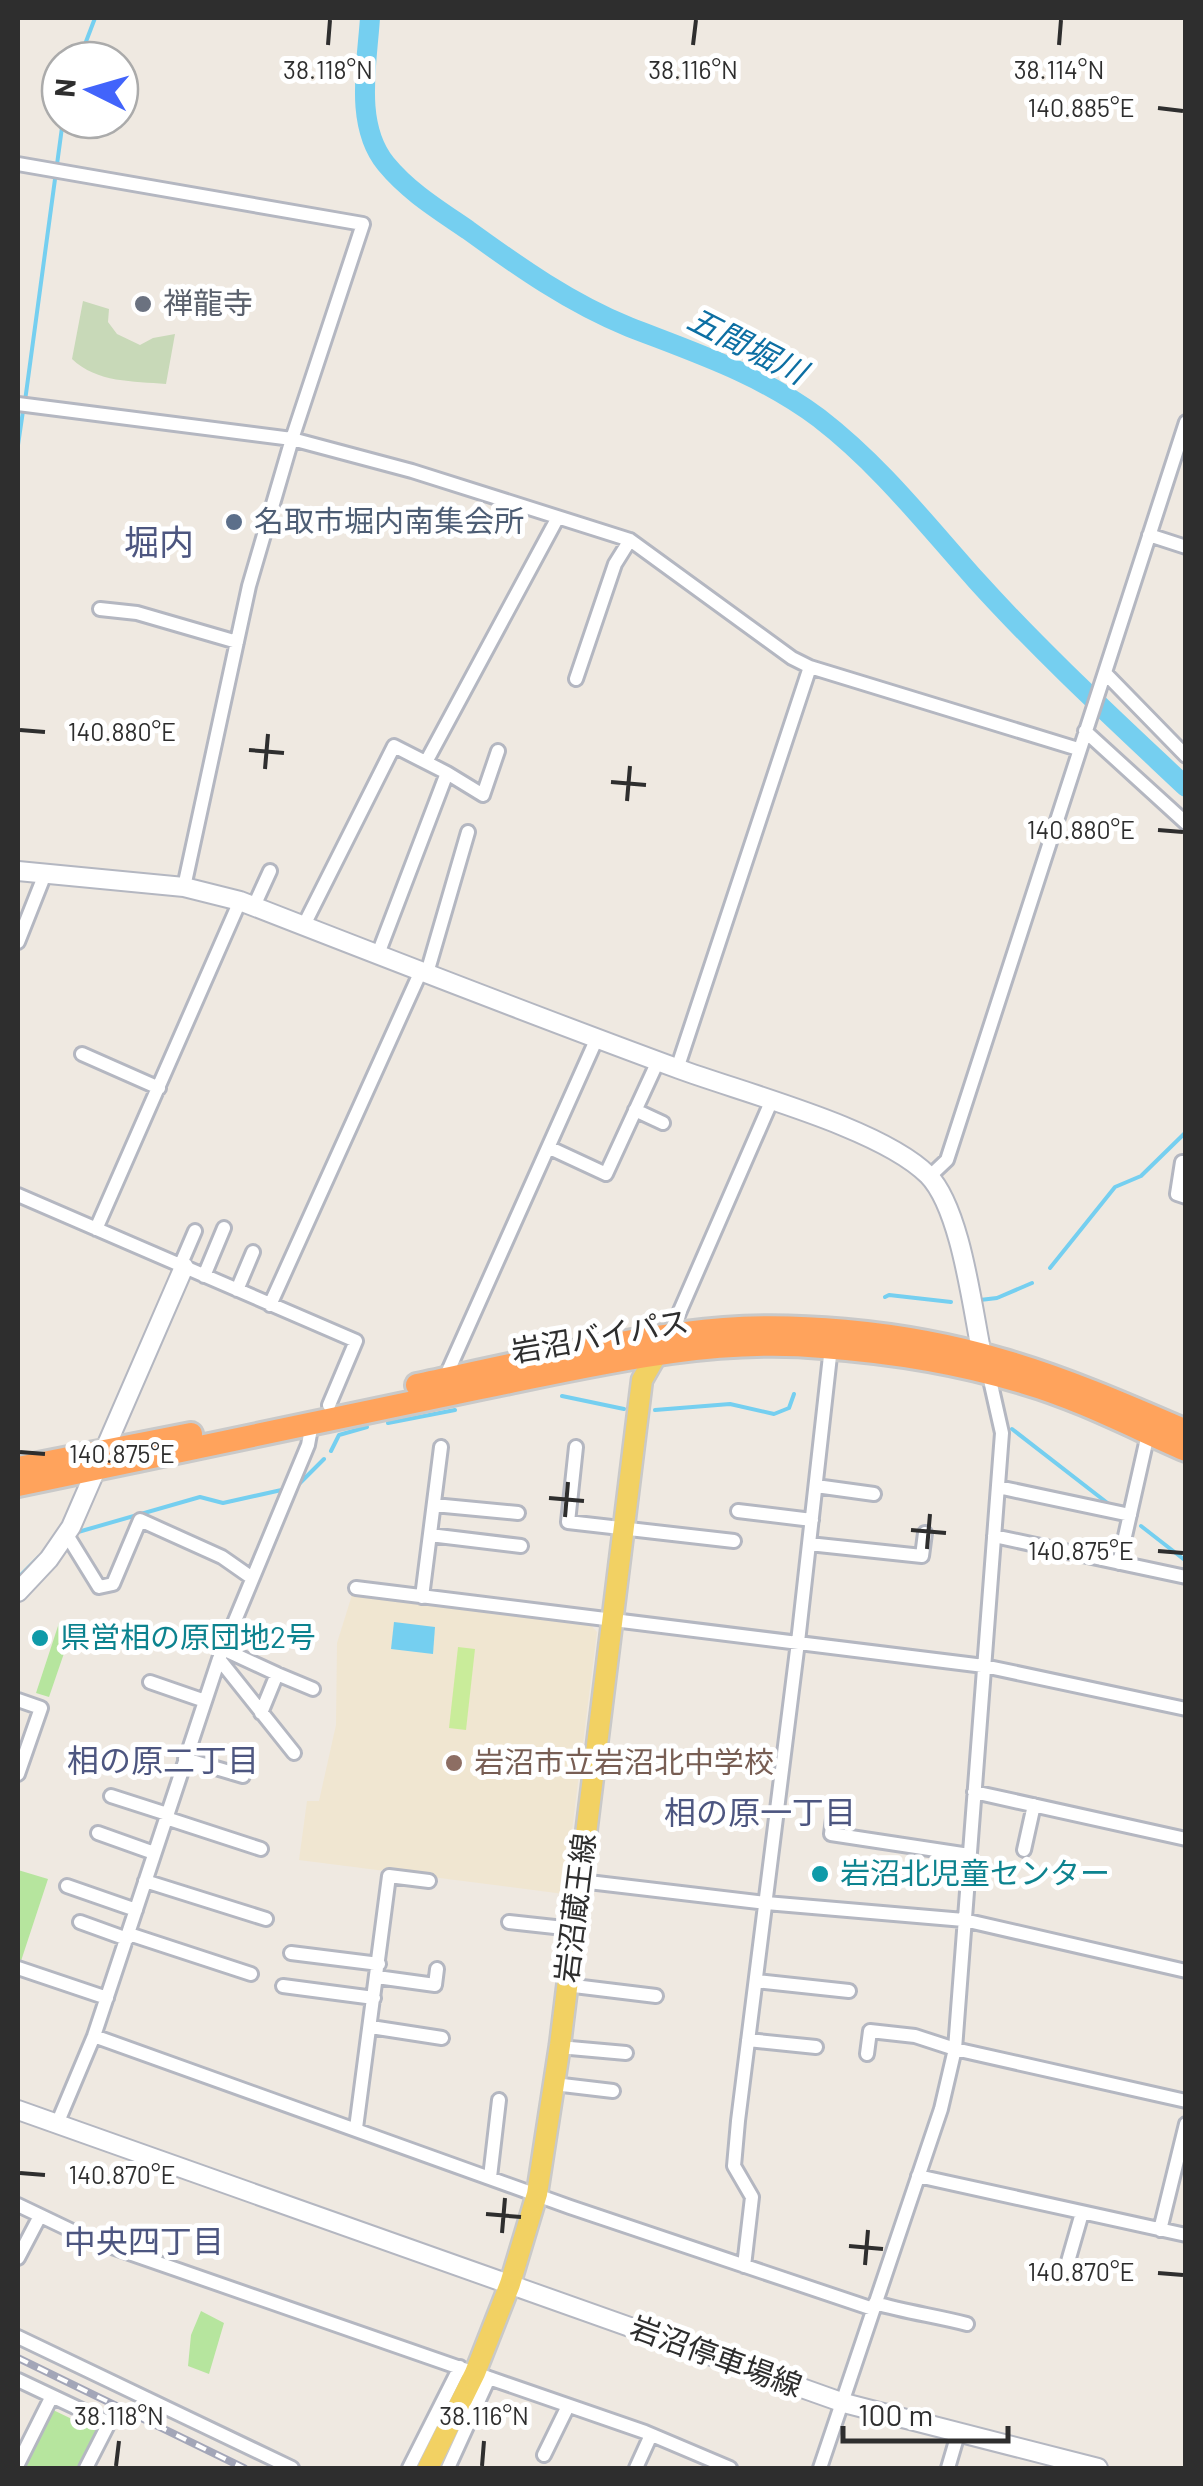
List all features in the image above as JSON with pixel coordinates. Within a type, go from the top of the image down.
[{"type":"highway","name":"岩沼バイパス","points":[[18,1485],[102,1459],[444,1380],[757,1328],[885,1336],[985,1364],[1186,1450]]},
{"type":"highway","name":"岩沼バイパス","points":[[18,1468],[102,1459],[312,1422],[663,1345],[831,1348],[1024,1366],[1186,1431]]},
{"type":"main road","name":"岩沼蔵王線","points":[[436,2466],[510,2284],[537,2194],[559,2047],[642,1380],[663,1345]]},
{"type":"street","points":[[18,164],[363,224],[292,439],[237,642],[184,886]]},
{"type":"street","points":[[21,404],[292,439],[412,471],[630,540],[792,658],[810,667],[1078,749]]},
{"type":"street","points":[[930,1176],[947,1160],[1186,422]]},
{"type":"street","points":[[426,762],[557,519]]},
{"type":"street","points":[[1149,535],[1186,547]]},
{"type":"street","points":[[576,680],[615,564],[630,540]]},
{"type":"street","points":[[100,610],[137,614],[237,642]]},
{"type":"street","points":[[677,1069],[810,667]]},
{"type":"street","points":[[1105,677],[1186,756]]},
{"type":"street","points":[[1086,728],[1186,824]]},
{"type":"street","points":[[304,926],[394,746],[483,795],[498,751]]},
{"type":"street","points":[[378,954],[447,773]]},
{"type":"street","points":[[270,1305],[424,972],[468,832]]},
{"type":"street","points":[[18,871],[184,886],[247,904],[677,1069],[859,1134],[902,1155],[930,1176],[954,1222],[1002,1433],[955,2049],[940,2109],[820,2468]]},
{"type":"street","points":[[96,1229],[247,904],[270,871]]},
{"type":"street","points":[[18,942],[45,874]]},
{"type":"street","points":[[444,1380],[597,1038]]},
{"type":"street","points":[[82,1054],[159,1088]]},
{"type":"street","points":[[550,1148],[606,1174],[658,1061]]},
{"type":"street","points":[[663,1345],[772,1102]]},
{"type":"street","points":[[635,1110],[663,1123]]},
{"type":"street","points":[[1182,1162],[1177,1194],[1186,1196]]},
{"type":"street","points":[[18,1195],[356,1341],[329,1405]]},
{"type":"street","points":[[204,1276],[224,1228]]},
{"type":"street","points":[[18,1592],[67,1534],[196,1231]]},
{"type":"street","points":[[237,1290],[254,1252]]},
{"type":"street","points":[[744,2266],[752,2197],[734,2166],[831,1348]]},
{"type":"street","points":[[58,2124],[94,2036],[220,1654],[308,1444],[312,1422]]},
{"type":"street","points":[[1119,1563],[1148,1434]]},
{"type":"street","points":[[576,1446],[568,1522],[734,1541]]},
{"type":"street","points":[[422,1597],[441,1447]]},
{"type":"street","points":[[816,1486],[874,1494]]},
{"type":"street","points":[[998,1487],[1130,1516]]},
{"type":"street","points":[[434,1505],[518,1514]]},
{"type":"street","points":[[738,1511],[812,1520]]},
{"type":"street","points":[[67,1534],[99,1588],[113,1584],[140,1520],[222,1557],[252,1578]]},
{"type":"street","points":[[809,1544],[922,1556],[925,1534]]},
{"type":"street","points":[[430,1535],[520,1546]]},
{"type":"street","points":[[994,1536],[1186,1577]]},
{"type":"street","points":[[356,1588],[984,1666],[1186,1709]]},
{"type":"street","points":[[220,1654],[313,1689]]},
{"type":"street","points":[[220,1654],[294,1753]]},
{"type":"street","points":[[261,1713],[277,1674]]},
{"type":"street","points":[[150,1682],[205,1700]]},
{"type":"street","points":[[18,1700],[41,1708],[18,1774]]},
{"type":"street","points":[[185,1759],[243,1776]]},
{"type":"street","points":[[974,1792],[1186,1839]]},
{"type":"street","points":[[110,1796],[261,1849]]},
{"type":"street","points":[[1024,1850],[1034,1805]]},
{"type":"street","points":[[834,1811],[831,1834],[969,1856]]},
{"type":"street","points":[[98,1833],[154,1853]]},
{"type":"street","points":[[356,2128],[389,1876],[429,1880]]},
{"type":"street","points":[[145,1880],[266,1920]]},
{"type":"street","points":[[580,1881],[964,1920],[1186,1971]]},
{"type":"street","points":[[68,1886],[136,1910]]},
{"type":"street","points":[[80,1922],[250,1974]]},
{"type":"street","points":[[509,1922],[573,1930]]},
{"type":"street","points":[[290,1953],[436,1984],[437,1969]]},
{"type":"street","points":[[18,1968],[107,1998]]},
{"type":"street","points":[[756,1981],[849,1991]]},
{"type":"street","points":[[566,1985],[656,1996]]},
{"type":"street","points":[[283,1986],[374,1998]]},
{"type":"street","points":[[371,2027],[442,2038]]},
{"type":"street","points":[[867,2054],[870,2031],[915,2036],[955,2049],[1186,2101]]},
{"type":"street","points":[[94,2036],[744,2266],[874,2306],[968,2324]]},
{"type":"street","points":[[748,2040],[816,2047]]},
{"type":"street","points":[[559,2047],[626,2053]]},
{"type":"street","points":[[554,2084],[612,2091]]},
{"type":"street","points":[[490,2178],[499,2100]]},
{"type":"street","name":"岩沼停車場線","points":[[18,2110],[844,2403],[1098,2468]]},
{"type":"street","points":[[1160,2230],[1186,2124]]},
{"type":"street","points":[[918,2176],[1186,2236]]},
{"type":"street","points":[[18,2205],[89,2239],[651,2434],[730,2468]]},
{"type":"street","points":[[1065,2272],[1082,2213]]},
{"type":"street","points":[[18,2258],[40,2216]]},
{"type":"street","points":[[18,2337],[292,2468]]},
{"type":"street","points":[[409,2468],[474,2373]]},
{"type":"street","points":[[18,2380],[109,2424],[86,2468]]},
{"type":"street","points":[[18,2464],[22,2446],[52,2396]]},
{"type":"street","points":[[544,2455],[568,2406]]},
{"type":"street","points":[[636,2468],[651,2434]]},
{"type":"street","points":[[948,2468],[958,2434]]},
{"type":"shaded area","name":"岩沼市立岩沼北中学校","points":[[352,1595],[589,1623],[597,1632],[564,1894],[299,1860],[307,1801],[319,1801],[336,1725],[337,1643]]},
{"type":"green space","points":[[83,301],[109,309],[108,322],[117,334],[140,345],[175,334],[166,384],[104,377],[72,359]]},
{"type":"green space","points":[[59,1623],[73,1627],[49,1697],[36,1693]]},
{"type":"green space","points":[[458,1647],[475,1649],[466,1730],[449,1728]]},
{"type":"green space","points":[[18,1870],[48,1879],[20,1964],[18,1963]]},
{"type":"green space","points":[[201,2311],[224,2323],[209,2374],[188,2366],[191,2335]]},
{"type":"green space","points":[[51,2409],[97,2431],[79,2468],[24,2465]]},
{"type":"water","points":[[394,1622],[435,1627],[433,1654],[391,1649]]},
{"type":"waterway","points":[[87,40],[95,18]]},
{"type":"waterway","name":"五間堀川","points":[[370,18],[366,113],[376,148],[404,183],[566,296],[629,327],[751,377],[819,418],[882,475],[1027,634],[1186,787]]},
{"type":"waterway","points":[[25,401],[60,140]]},
{"type":"waterway","points":[[18,445],[23,411]]},
{"type":"waterway","points":[[1050,1268],[1115,1187],[1141,1176],[1186,1132]]},
{"type":"waterway","points":[[980,1300],[997,1298],[1032,1283]]},
{"type":"waterway","points":[[885,1297],[951,1302]]},
{"type":"waterway","points":[[655,1410],[730,1404],[774,1414],[789,1408],[794,1394]]},
{"type":"waterway","points":[[562,1396],[624,1409]]},
{"type":"waterway","points":[[388,1423],[455,1410]]},
{"type":"waterway","points":[[331,1451],[339,1435],[367,1427]]},
{"type":"waterway","points":[[1012,1429],[1110,1505]]},
{"type":"waterway","points":[[299,1484],[324,1459]]},
{"type":"waterway","points":[[78,1532],[200,1497],[223,1503],[286,1489]]},
{"type":"waterway","points":[[1141,1526],[1186,1561]]},
{"type":"waterway","points":[[18,1578],[39,1557]]},
{"type":"railway","points":[[18,2358],[244,2468]]},
{"type":"place","name":"禅龍寺","points":[[143,304]]},
{"type":"place","name":"名取市堀内南集会所","points":[[234,522]]},
{"type":"place","name":"県営相の原団地2号","points":[[40,1638]]},
{"type":"place","name":"岩沼市立岩沼北中学校","points":[[454,1763]]},
{"type":"place","name":"岩沼北児童センター","points":[[820,1874]]},
{"type":"district","name":"堀内","points":[[159,543]]},
{"type":"district","name":"相の原二丁目","points":[[163,1761]]},
{"type":"district","name":"相の原一丁目","points":[[760,1813]]},
{"type":"district","name":"中央四丁目","points":[[144,2242]]}]
